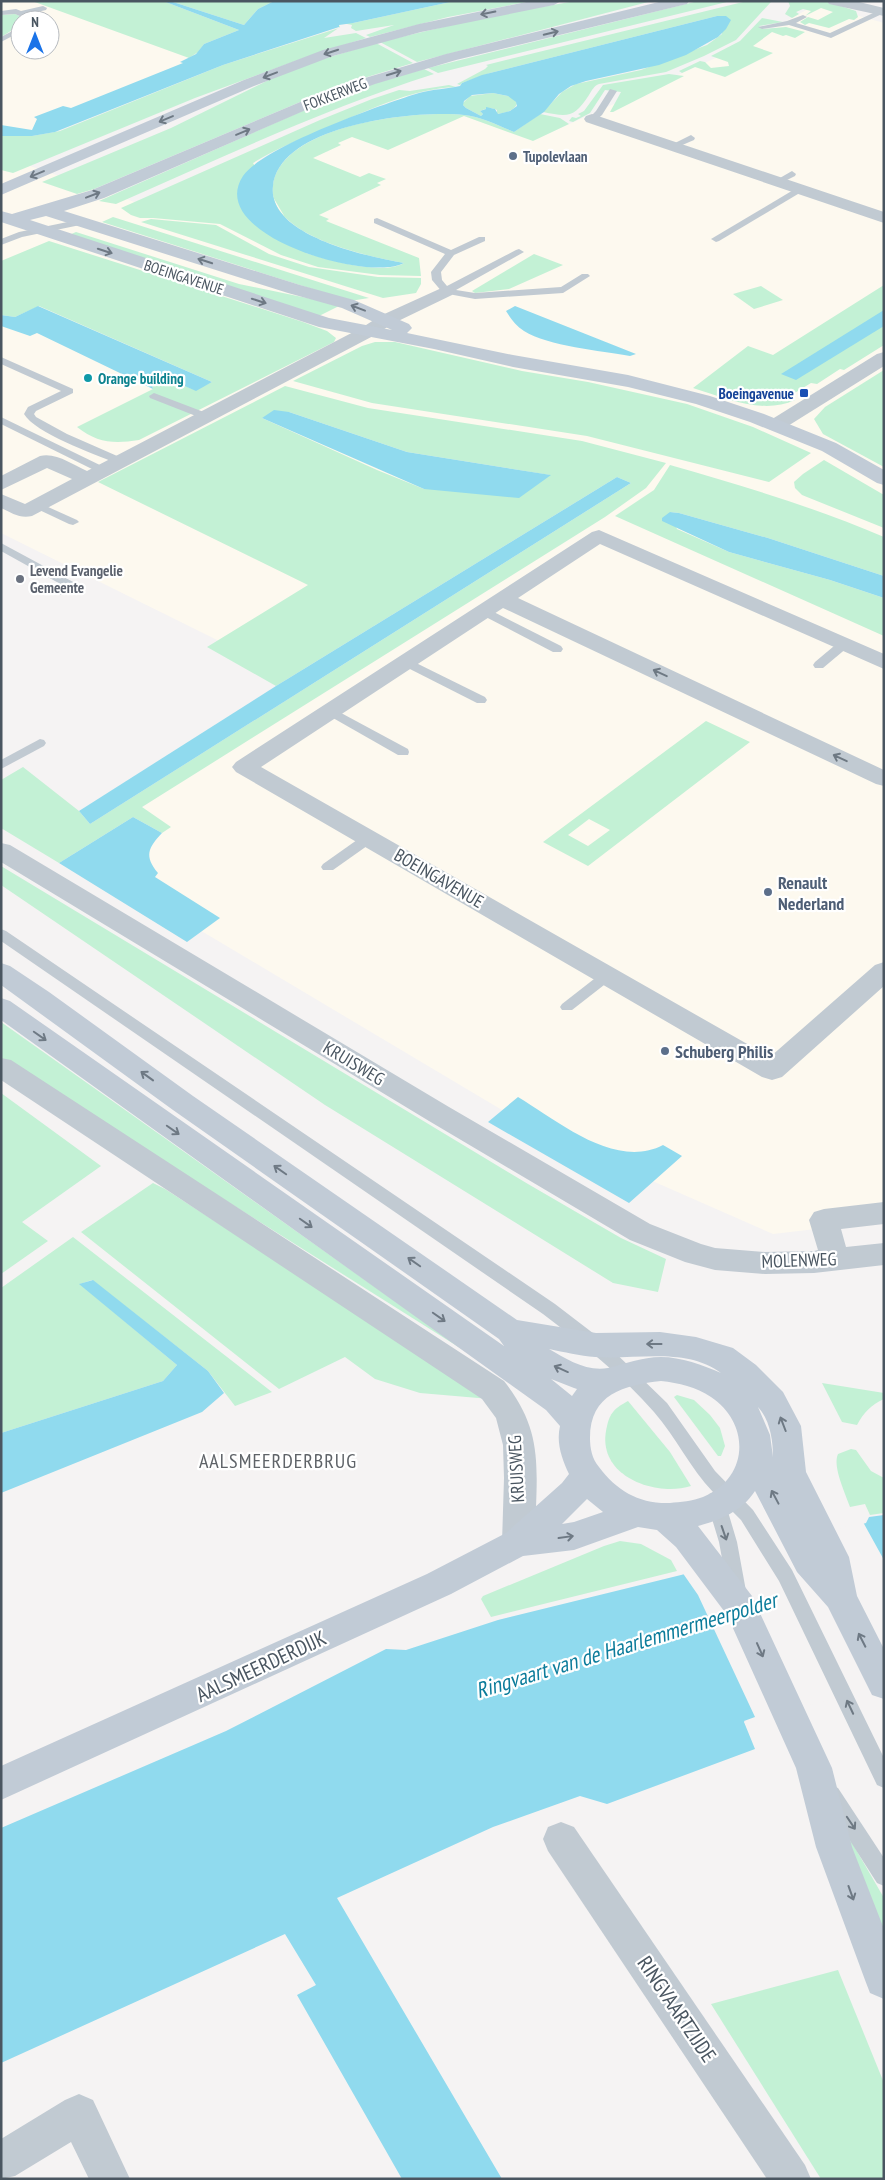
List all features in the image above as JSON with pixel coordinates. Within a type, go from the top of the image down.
[{"type":"main road","points":[[1,190],[249,83],[328,53],[445,22],[554,1]]},
{"type":"main road","name":"FOKKERWEG","points":[[5,220],[47,210],[98,194],[310,103],[381,77],[468,53],[682,1]]},
{"type":"main road","name":"BOEINGAVENUE","points":[[1,194],[82,222],[294,289],[348,304],[434,343]]},
{"type":"main road","name":"BOEINGAVENUE","points":[[5,220],[42,230],[325,323],[434,343],[488,356],[614,378],[663,389],[736,410],[829,447],[884,479]]},
{"type":"main road","points":[[1,972],[183,1103],[510,1331],[524,1350],[560,1370],[585,1379],[616,1378],[661,1368],[682,1371],[722,1388],[737,1402],[748,1418],[755,1436],[756,1454],[795,1539],[809,1562],[840,1597],[884,1684]]},
{"type":"main road","points":[[1,1007],[528,1379],[557,1401],[575,1422]]},
{"type":"main road","points":[[510,1331],[596,1345],[660,1344],[696,1349],[722,1357],[745,1374],[772,1401],[785,1426],[789,1451],[795,1539]]},
{"type":"main road","points":[[616,1378],[586,1399],[575,1422],[574,1448],[585,1477],[614,1503],[650,1515],[718,1559],[814,1768],[834,1847],[884,1980]]},
{"type":"main road","points":[[724,1502],[747,1476],[756,1454]]},
{"type":"main road","name":"AALSMEERDERDIJK","points":[[1,1784],[439,1584],[518,1543],[573,1492],[585,1477]]},
{"type":"main road","name":"AALSMEERDERDIJK","points":[[518,1543],[574,1536],[650,1515],[701,1513],[724,1502]]},
{"type":"street","points":[[834,1],[883,11]]},
{"type":"street","points":[[861,1],[883,11]]},
{"type":"street","points":[[592,119],[884,218]]},
{"type":"street","points":[[1,500],[25,512],[369,331],[386,320],[446,291]]},
{"type":"street","points":[[776,425],[884,358]]},
{"type":"street","points":[[1,484],[47,460],[103,470]]},
{"type":"street","name":"BOEINGAVENUE","points":[[884,662],[599,536],[244,767],[772,1070],[884,971]]},
{"type":"street","points":[[493,605],[704,694],[884,779]]},
{"type":"street","name":"KRUISWEG","points":[[1,851],[640,1232],[695,1254],[715,1259]]},
{"type":"street","name":"KRUISWEG","points":[[1,1066],[493,1390],[511,1415],[516,1433],[520,1458],[518,1543]]},
{"type":"street","points":[[835,1260],[824,1220],[884,1213]]},
{"type":"street","name":"MOLENWEG","points":[[715,1259],[765,1263],[835,1260],[884,1254]]},
{"type":"street","name":"RINGVAARTZIJDE","points":[[561,1839],[791,2179]]},
{"type":"street","points":[[1,2162],[79,2114],[110,2179]]},
{"type":"lane","points":[[38,10],[42,8]]},
{"type":"lane","points":[[789,23],[831,36],[883,11]]},
{"type":"lane","points":[[762,28],[789,23],[803,17]]},
{"type":"lane","points":[[592,119],[600,112],[613,91]]},
{"type":"lane","points":[[673,146],[691,138]]},
{"type":"lane","points":[[777,182],[792,174]]},
{"type":"lane","points":[[716,239],[800,189]]},
{"type":"lane","points":[[377,221],[450,253]]},
{"type":"lane","points":[[1,242],[42,230],[82,222]]},
{"type":"lane","points":[[482,239],[450,253],[436,272],[437,280],[446,291],[475,296],[562,290],[585,276]]},
{"type":"lane","points":[[446,291],[519,252]]},
{"type":"lane","points":[[1,360],[69,391],[32,409],[29,414],[32,419],[63,436],[103,470]]},
{"type":"lane","points":[[154,396],[205,416]]},
{"type":"lane","points":[[1,420],[103,470]]},
{"type":"lane","points":[[37,505],[73,522]]},
{"type":"lane","points":[[1,546],[71,585],[64,593]]},
{"type":"lane","points":[[493,605],[557,649]]},
{"type":"lane","points":[[819,666],[844,644]]},
{"type":"lane","points":[[406,662],[480,700]]},
{"type":"lane","points":[[330,711],[403,752]]},
{"type":"lane","points":[[1,765],[40,743]]},
{"type":"lane","points":[[328,867],[369,838]]},
{"type":"lane","points":[[1,934],[549,1309],[596,1345],[616,1378],[661,1408],[709,1476],[724,1502],[795,1539],[807,1617],[884,1779]]},
{"type":"lane","points":[[567,1007],[608,975]]},
{"type":"lane","points":[[718,1559],[724,1502]]},
{"type":"lane","points":[[814,1768],[862,1839],[884,1876]]},
{"type":"shaded area","points":[[1,1],[62,1],[222,59],[1,148]]},
{"type":"shaded area","points":[[817,4],[884,23],[884,1221],[773,1234],[534,1129],[72,854],[318,690],[1,533],[1,156],[152,208],[405,96],[534,140],[740,47]]},
{"type":"green space","points":[[32,1],[163,1],[239,30],[204,44],[198,52],[189,58]]},
{"type":"green space","points":[[170,1],[274,1],[258,9],[244,25]]},
{"type":"green space","points":[[455,1],[532,1],[448,17],[370,37],[366,35],[394,25],[356,31],[351,28],[352,25],[342,23],[353,23]]},
{"type":"green space","points":[[575,1],[652,1],[417,62],[380,42],[481,18]]},
{"type":"green space","points":[[698,1],[731,1],[438,73],[428,68]]},
{"type":"green space","points":[[747,1],[771,2],[736,40],[666,72],[599,84],[593,88],[584,103],[570,114],[559,115],[543,112],[562,92],[576,84],[641,70],[707,45],[722,34],[717,16],[490,73],[460,85],[457,84],[485,69],[488,66],[486,65]]},
{"type":"green space","points":[[788,1],[825,1],[856,11],[858,17],[829,28],[809,23],[805,25],[800,22],[808,17],[818,20],[833,12],[821,8],[805,16],[811,11],[803,9],[796,12],[799,14],[792,18],[785,14],[790,6]]},
{"type":"green space","points":[[10,14],[10,32],[1,37],[1,15]]},
{"type":"green space","points":[[762,18],[783,22],[759,26],[763,29],[786,27],[805,32],[795,38],[772,32],[753,46],[773,53],[725,77],[695,67],[682,73],[679,71],[700,61],[705,62],[711,68],[729,66],[728,62],[711,56],[740,41]]},
{"type":"green space","points":[[338,28],[324,38],[356,33],[366,38],[309,56],[195,98],[13,173],[1,170],[1,136],[32,136],[60,131],[223,65]]},
{"type":"green space","points":[[376,43],[413,63],[354,81],[312,97],[94,189],[77,194],[42,182],[171,128],[271,79],[317,61]]},
{"type":"green space","points":[[424,69],[434,74],[313,118],[116,204],[99,201],[309,108],[376,83]]},
{"type":"green space","points":[[669,74],[684,76],[613,112],[610,112],[621,92],[605,90],[590,113],[573,122],[569,121],[572,117],[581,116],[578,114],[584,111],[603,85]]},
{"type":"green space","points":[[449,85],[456,87],[439,88],[388,102],[287,145],[253,163],[275,200],[273,185],[282,164],[300,148],[325,135],[354,125],[415,115],[442,114],[476,117],[514,132],[540,114],[560,118],[569,124],[533,141],[464,116],[388,150],[352,137],[338,143],[341,145],[313,158],[360,177],[369,173],[386,179],[377,183],[381,185],[319,215],[329,219],[326,221],[419,258],[421,276],[380,275],[318,267],[281,255],[220,224],[140,218],[131,215],[121,208],[372,99],[399,90],[410,91]],"holes":[[[283,214],[302,231],[323,241],[368,255],[404,263],[395,267],[383,268],[356,266],[306,253]]]},
{"type":"green space","points":[[493,93],[512,97],[517,103],[516,106],[509,111],[497,114],[495,109],[484,109],[480,111],[483,114],[481,116],[462,104],[470,96]]},
{"type":"green space","points":[[113,217],[369,298],[350,301],[102,222]]},
{"type":"green space","points":[[151,219],[216,225],[269,254],[309,267],[378,277],[421,278],[421,284],[416,293],[383,298],[141,222]]},
{"type":"green space","points":[[76,232],[239,284],[341,305],[319,316],[69,235]]},
{"type":"green space","points":[[49,241],[303,322],[327,331],[336,338],[334,342],[139,440],[114,442],[99,439],[77,427],[153,389],[152,385],[158,380],[180,384],[195,390],[212,382],[39,306],[15,317],[1,315],[1,261]]},
{"type":"green space","points":[[534,254],[563,265],[509,289],[475,293],[472,291]]},
{"type":"green space","points":[[884,285],[884,345],[844,370],[840,369],[817,384],[811,383],[793,394],[795,400],[770,406],[757,405],[731,400],[693,388],[748,346],[773,355]]},
{"type":"green space","points":[[761,286],[783,300],[754,309],[733,294]]},
{"type":"green space","points":[[375,342],[395,342],[522,371],[588,382],[687,404],[753,427],[811,453],[769,482],[587,436],[372,403],[293,381],[362,346]]},
{"type":"green space","points":[[884,370],[884,467],[823,434],[814,419],[825,407]]},
{"type":"green space","points":[[285,386],[368,408],[582,441],[666,463],[646,488],[605,517],[142,807],[171,827],[162,833],[133,817],[59,863],[1,828],[1,780],[23,767],[79,811],[90,824],[631,483],[617,477],[276,686],[207,647],[308,585],[98,482]],"holes":[[[289,412],[407,452],[550,475],[424,489],[262,418]]]},
{"type":"green space","points":[[824,460],[884,495],[884,528],[802,495],[795,488],[794,482]]},
{"type":"green space","points":[[670,465],[805,507],[884,537],[884,576],[768,538],[670,512],[677,529],[729,552],[830,580],[884,598],[884,636],[615,516],[654,490]]},
{"type":"green space","points":[[706,721],[750,742],[588,866],[543,842]],"holes":[[[589,819],[610,830],[588,846],[568,835]]]},
{"type":"green space","points":[[1,866],[528,1184],[621,1238],[666,1259],[658,1292],[613,1283],[325,1105],[1,885]]},
{"type":"green space","points":[[1,1022],[468,1353],[1,1059]]},
{"type":"green space","points":[[1,1093],[101,1166],[22,1222],[48,1241],[1,1274]]},
{"type":"green space","points":[[153,1183],[490,1399],[420,1393],[375,1379],[345,1357],[279,1389],[81,1232]]},
{"type":"green space","points":[[73,1237],[272,1392],[235,1406],[208,1371],[92,1280],[80,1284],[177,1365],[163,1381],[1,1433],[1,1288]]},
{"type":"green space","points":[[822,1383],[884,1393],[884,1399],[868,1409],[857,1425],[842,1422]]},
{"type":"green space","points":[[677,1395],[694,1400],[710,1415],[720,1428],[725,1446],[721,1456],[718,1456],[674,1397]]},
{"type":"green space","points":[[628,1401],[670,1452],[691,1486],[677,1489],[662,1489],[647,1486],[632,1480],[620,1472],[611,1461],[606,1447],[607,1425],[612,1413]]},
{"type":"green space","points":[[851,1449],[856,1450],[871,1471],[884,1478],[884,1513],[870,1515],[865,1504],[850,1507],[838,1473],[837,1459],[838,1454]]},
{"type":"green space","points":[[620,1541],[641,1544],[671,1560],[677,1571],[491,1617],[481,1599],[483,1596]]},
{"type":"green space","points":[[851,1841],[884,1898],[884,1956],[844,1842]]},
{"type":"green space","points":[[838,1970],[884,2083],[884,2179],[821,2179],[711,2004]]},
{"type":"water","points":[[163,1],[170,1],[244,25],[258,9],[274,1],[455,1],[339,25],[339,27],[223,65],[55,132],[32,136],[1,136],[1,125],[32,130],[37,119],[34,117],[63,106],[71,108],[183,63],[180,62],[196,54],[204,44],[239,30]]},
{"type":"water","points":[[717,16],[726,16],[731,20],[718,37],[686,55],[659,65],[571,86],[559,94],[544,112],[514,132],[483,119],[464,115],[415,115],[385,119],[354,125],[324,135],[299,148],[281,165],[273,186],[276,203],[286,218],[303,231],[323,241],[368,255],[404,263],[385,267],[359,266],[327,260],[296,249],[268,235],[247,217],[237,197],[243,176],[273,152],[353,116],[419,93],[460,86],[462,83],[482,75]],"holes":[[[493,93],[508,96],[516,102],[517,106],[510,111],[498,114],[495,109],[486,107],[486,109],[480,111],[483,114],[481,116],[463,105],[464,101],[472,95]]]},
{"type":"water","points":[[38,306],[212,382],[196,391],[180,384],[158,380],[152,385],[153,389],[37,333],[30,336],[1,326],[1,315],[15,317]]},
{"type":"water","points":[[515,306],[636,354],[630,356],[575,347],[534,336],[519,327],[506,311]]},
{"type":"water","points":[[884,310],[884,326],[796,380],[781,374]]},
{"type":"water","points":[[274,410],[289,412],[407,452],[551,475],[519,498],[424,489],[262,418]]},
{"type":"water","points":[[617,477],[631,483],[90,824],[79,811],[276,686]]},
{"type":"water","points":[[670,512],[768,538],[884,576],[884,598],[830,580],[729,552],[662,521],[662,518]]},
{"type":"water","points":[[133,817],[162,833],[151,848],[149,857],[158,873],[155,877],[220,918],[187,942],[59,863]]},
{"type":"water","points":[[518,1097],[569,1129],[607,1147],[626,1151],[645,1151],[663,1145],[682,1156],[629,1203],[488,1122]]},
{"type":"water","points":[[93,1280],[208,1371],[224,1393],[202,1412],[1,1493],[1,1433],[163,1381],[177,1365],[79,1284]]},
{"type":"water","name":"Ringvaart van de Haarlemmermeerpolder","points":[[884,1515],[884,1681],[744,1722],[755,1749],[607,1804],[580,1796],[493,1827],[337,1898],[502,2179],[402,2179],[297,1995],[316,1985],[285,1934],[1,2063],[1,1828],[226,1731],[386,1649],[406,1650],[498,1620],[681,1575],[866,1523],[869,1517]]},
{"type":"pier","points":[[863,1522],[884,1560],[884,1684],[747,1723],[757,1750],[744,1721],[755,1717],[698,1595],[682,1572]]},
{"type":"place","name":"Tupolevlaan","points":[[513,156]]},
{"type":"place","name":"Orange building","points":[[88,378]]},
{"type":"place","name":"Boeingavenue","points":[[804,393]]},
{"type":"place","name":"Levend Evangelie Gemeente","points":[[20,579]]},
{"type":"place","name":"Renault Nederland","points":[[768,892]]},
{"type":"place","name":"Schuberg Philis","points":[[665,1051]]},
{"type":"district","name":"AALSMEERDERBRUG","points":[[278,1461]]}]
